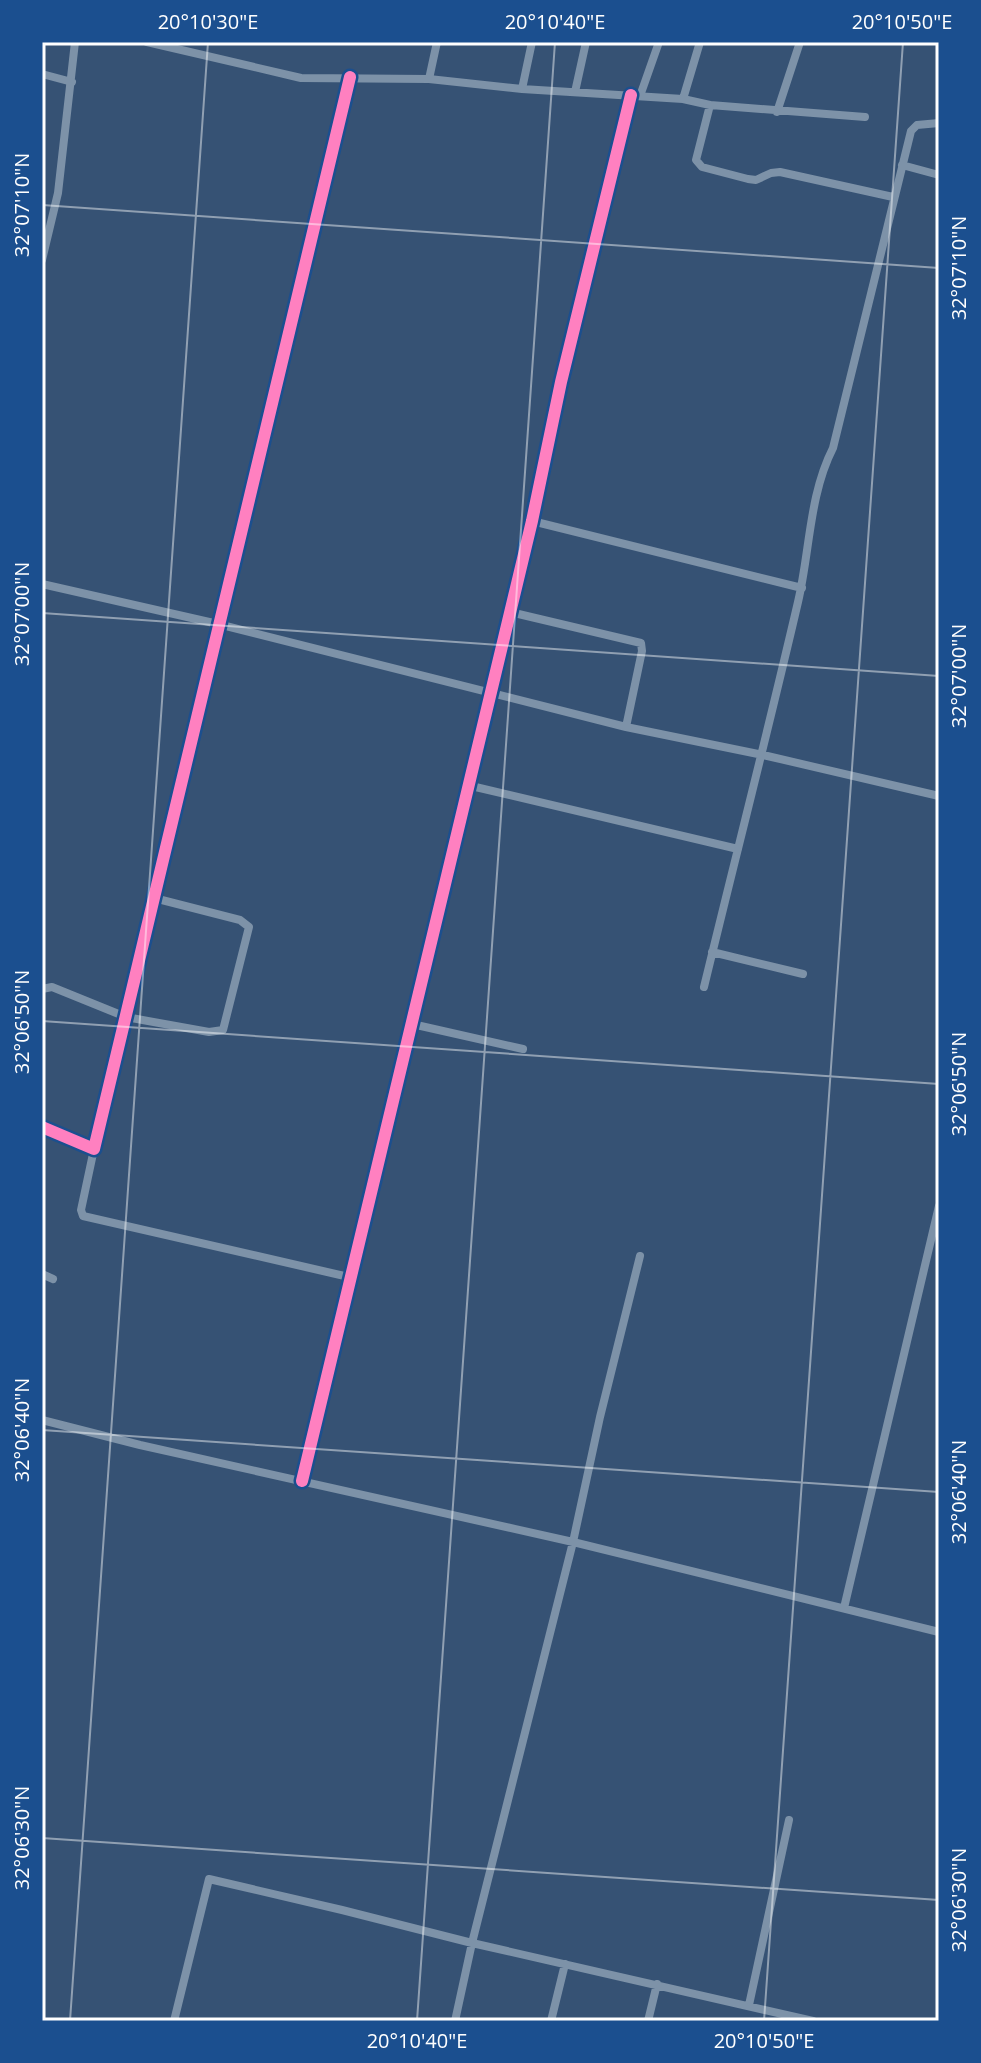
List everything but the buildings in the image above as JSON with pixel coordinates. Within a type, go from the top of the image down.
[{"type":"street","points":[[42,260],[58,193],[75,42]]},
{"type":"street","points":[[147,42],[301,78],[429,79],[522,89],[683,99],[777,112],[865,117]]},
{"type":"street","points":[[429,79],[437,42]]},
{"type":"street","points":[[522,89],[532,42]]},
{"type":"street","points":[[575,92],[586,42]]},
{"type":"street","points":[[302,1481],[532,521],[561,382],[636,96],[659,42]]},
{"type":"street","points":[[683,99],[700,42]]},
{"type":"street","points":[[777,112],[800,42]]},
{"type":"street","points":[[42,74],[72,82]]},
{"type":"street","points":[[349,1277],[83,1216],[81,1210],[350,77]]},
{"type":"street","points":[[710,105],[696,160],[702,167],[753,180],[780,172],[893,197]]},
{"type":"street","points":[[704,987],[802,588],[818,480],[833,448],[893,197],[913,128],[939,123]]},
{"type":"street","points":[[902,165],[939,175]]},
{"type":"street","points":[[532,521],[802,588]]},
{"type":"street","points":[[42,584],[218,624],[626,727],[939,796]]},
{"type":"street","points":[[510,612],[641,643],[626,727]]},
{"type":"street","points":[[467,785],[738,849]]},
{"type":"street","points":[[42,989],[54,988],[126,1017],[209,1032],[223,1030],[249,927],[240,920],[154,898]]},
{"type":"street","points":[[712,952],[803,974]]},
{"type":"street","points":[[412,1024],[523,1049]]},
{"type":"street","points":[[42,1127],[94,1149]]},
{"type":"street","points":[[844,1608],[939,1206]]},
{"type":"street","points":[[455,2021],[640,1256]]},
{"type":"street","points":[[42,1274],[53,1279]]},
{"type":"street","points":[[42,1420],[140,1445],[573,1542],[939,1632]]},
{"type":"street","points":[[749,2005],[789,1820]]},
{"type":"street","points":[[174,2021],[209,1879],[813,2021]]},
{"type":"street","points":[[551,2021],[565,1964]]},
{"type":"street","points":[[648,2021],[657,1984]]},
{"type":"cycle path","points":[[42,1127],[94,1149],[350,77]]},
{"type":"cycle path","points":[[302,1481],[631,95]]}]
